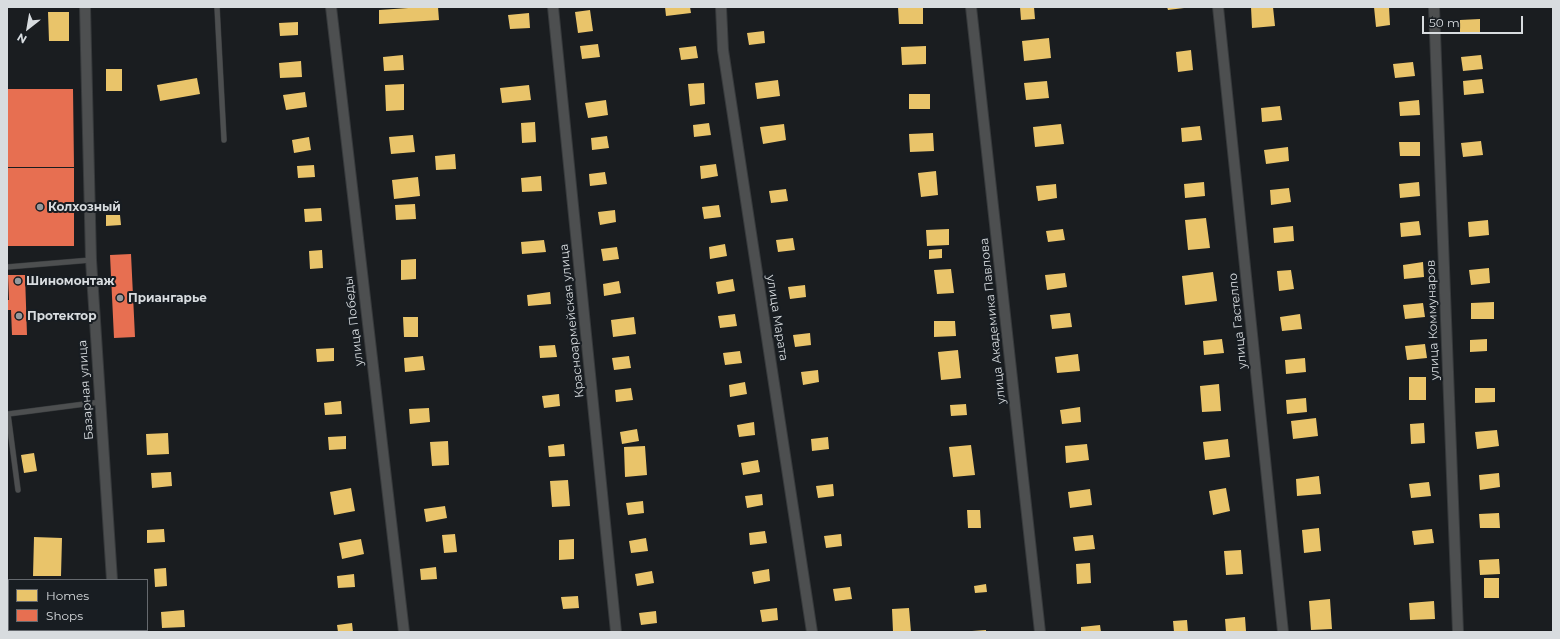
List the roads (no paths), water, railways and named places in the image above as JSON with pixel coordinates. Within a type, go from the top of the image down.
[{"type":"street","name":"Базарная улица","points":[[85,7],[91,260],[112,579]]},
{"type":"street","name":"улица Победы","points":[[331,7],[404,632]]},
{"type":"street","name":"Красноармейская улица","points":[[553,7],[616,632]]},
{"type":"street","name":"улица Марата","points":[[721,7],[723,50],[812,632]]},
{"type":"street","name":"улица Академика Павлова","points":[[971,7],[1040,632]]},
{"type":"street","name":"улица Гастелло","points":[[1218,7],[1283,632]]},
{"type":"street","name":"улица Коммунаров","points":[[1434,7],[1458,632]]},
{"type":"lane","points":[[217,7],[224,140]]},
{"type":"lane","points":[[7,267],[91,260]]},
{"type":"lane","points":[[18,490],[8,414],[100,402]]},
{"type":"place","name":"Колхозный","points":[[40,207]]},
{"type":"place","name":"Шиномонтаж","points":[[18,281]]},
{"type":"place","name":"Приангарье","points":[[120,298]]},
{"type":"place","name":"Протектор","points":[[19,316]]}]
